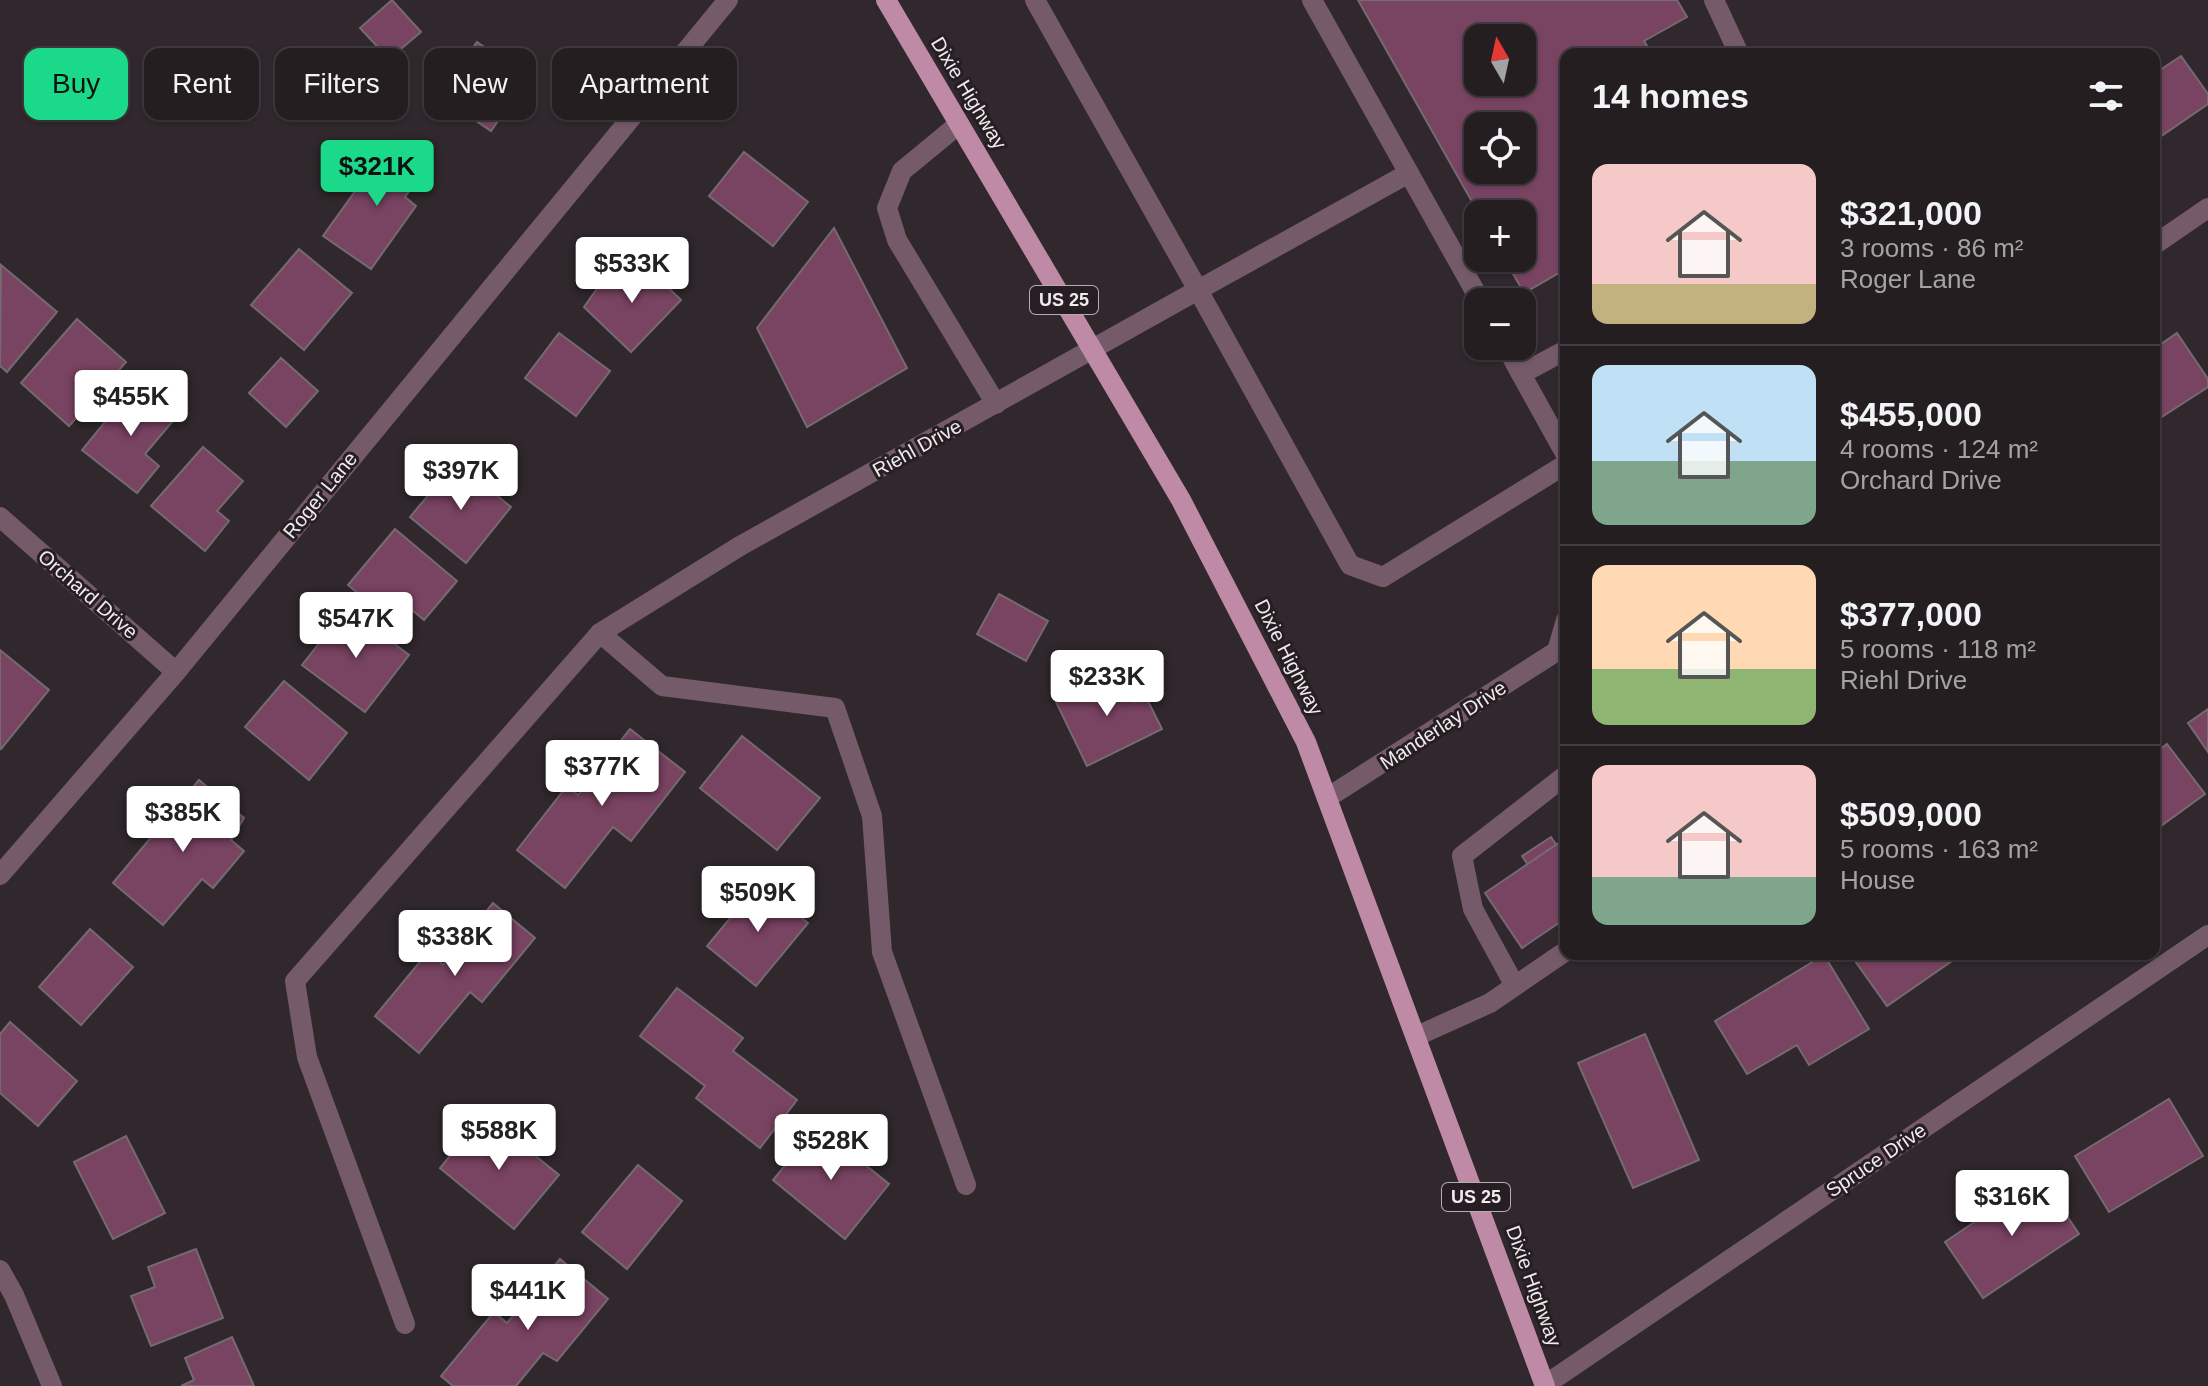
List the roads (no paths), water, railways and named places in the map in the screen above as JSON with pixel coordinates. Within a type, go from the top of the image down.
[{"type":"main road","name":"Dixie Highway","points":[[886,0],[1181,500],[1306,742],[1545,1385]]},
{"type":"street","name":"Roger Lane","points":[[0,875],[176,672],[728,0]]},
{"type":"street","points":[[1035,0],[1350,565],[1383,577],[1560,468]]},
{"type":"street","points":[[1312,0],[1473,288]]},
{"type":"street","points":[[1714,0],[1736,48]]},
{"type":"street","points":[[959,124],[902,171],[887,208],[897,240],[996,404]]},
{"type":"street","name":"Riehl Drive","points":[[405,1324],[307,1057],[295,981],[600,633],[740,546],[1409,173]]},
{"type":"street","points":[[2160,241],[2208,208]]},
{"type":"street","points":[[1521,374],[1560,353]]},
{"type":"street","points":[[1514,360],[1560,444]]},
{"type":"street","name":"Orchard Drive","points":[[0,517],[176,672]]},
{"type":"street","points":[[600,633],[662,686],[835,708],[872,816],[882,952],[966,1185]]},
{"type":"street","name":"Manderlay Drive","points":[[1327,798],[1560,657]]},
{"type":"street","points":[[1515,986],[1473,909],[1462,856],[1560,780]]},
{"type":"street","name":"Spruce Drive","points":[[1545,1385],[2208,935]]},
{"type":"street","points":[[1417,1036],[1490,1003],[1560,955]]},
{"type":"street","points":[[0,1270],[14,1295],[52,1386]]}]
